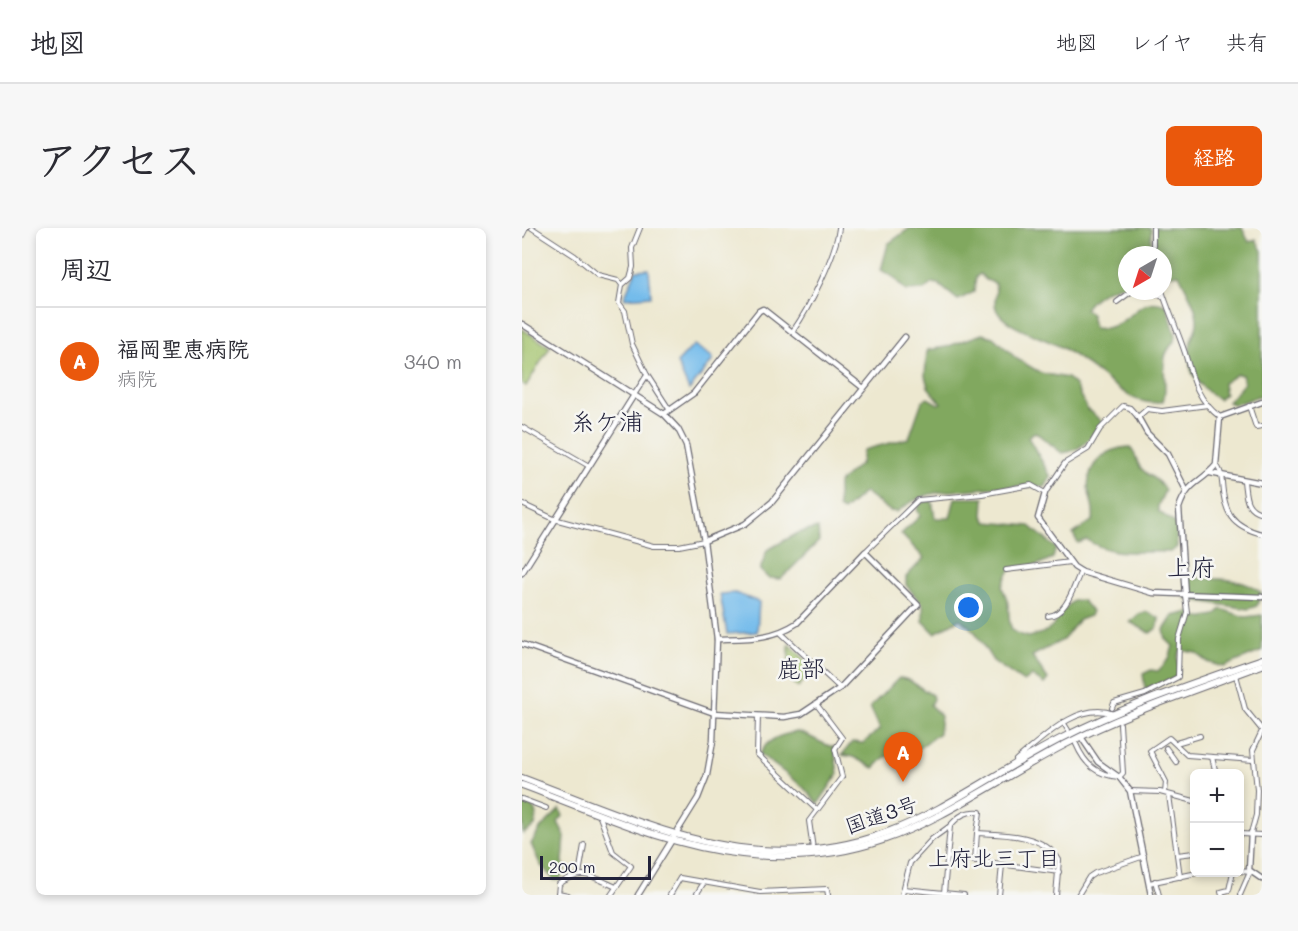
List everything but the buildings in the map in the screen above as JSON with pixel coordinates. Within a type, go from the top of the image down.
[{"type":"highway","name":"国道3号","points":[[522,778],[675,836],[751,849],[813,849],[869,839],[918,820],[1058,740],[1114,711],[1262,659]]},
{"type":"highway","name":"国道3号","points":[[522,785],[599,813],[722,851],[761,856],[794,856],[853,849],[891,838],[948,813],[1081,737],[1262,665]]},
{"type":"street","points":[[522,236],[526,228]]},
{"type":"street","points":[[532,228],[575,256],[598,275],[618,280],[622,285]]},
{"type":"street","points":[[640,228],[632,248],[633,267],[630,278],[622,285],[620,303],[625,311],[632,344],[647,375],[669,409]]},
{"type":"street","points":[[793,331],[818,285],[836,242],[839,228]]},
{"type":"street","points":[[1153,228],[1154,246]]},
{"type":"street","points":[[1165,300],[1185,354],[1189,374],[1208,405],[1220,417],[1216,465],[1221,475],[1223,495],[1233,521],[1239,526],[1262,534]]},
{"type":"street","points":[[664,414],[669,409],[683,403],[694,393],[760,310],[766,310],[862,387]]},
{"type":"street","points":[[522,324],[664,414],[678,429],[686,445],[704,541],[717,639],[712,756],[698,798],[638,895]]},
{"type":"street","points":[[522,504],[554,519],[654,546],[679,546],[704,541],[745,524],[766,507],[905,337]]},
{"type":"street","points":[[522,573],[647,375]]},
{"type":"street","points":[[1220,417],[1262,402]]},
{"type":"street","points":[[1138,417],[1147,409],[1162,411],[1208,405]]},
{"type":"street","points":[[1186,490],[1168,454],[1147,433],[1138,417],[1127,406],[1116,412],[1100,429],[1088,449],[1065,463],[1045,493],[1038,518],[1070,562],[1081,571],[1140,590],[1185,595],[1262,597]]},
{"type":"street","points":[[1249,406],[1256,427],[1262,426]]},
{"type":"street","points":[[522,427],[589,466]]},
{"type":"street","points":[[1018,764],[1016,760],[1063,722],[1099,712],[1114,711],[1114,703],[1145,694],[1178,677],[1179,639],[1187,612],[1179,508],[1186,490],[1210,473],[1216,465]]},
{"type":"street","points":[[1210,473],[1262,483]]},
{"type":"street","points":[[1244,481],[1247,503],[1252,511],[1262,513]]},
{"type":"street","points":[[717,639],[769,637],[797,623],[918,500],[982,494],[1031,485],[1045,493]]},
{"type":"street","points":[[522,644],[714,713],[784,717],[801,714],[840,688],[918,605],[865,552]]},
{"type":"street","points":[[1006,570],[1070,562]]},
{"type":"street","points":[[1048,616],[1060,611],[1070,597],[1081,571]]},
{"type":"street","points":[[781,633],[840,688]]},
{"type":"street","points":[[1236,675],[1245,709],[1262,731],[1253,750],[1257,790],[1256,815],[1251,833],[1250,872],[1240,895]]},
{"type":"street","points":[[813,849],[809,821],[842,777],[835,749],[842,738],[817,705]]},
{"type":"street","points":[[758,716],[757,754],[817,810]]},
{"type":"street","points":[[1063,722],[1068,730]]},
{"type":"street","points":[[1119,777],[1123,773],[1120,724]]},
{"type":"street","points":[[1176,743],[1200,736]]},
{"type":"street","points":[[1081,737],[1098,762],[1119,777],[1131,791],[1151,895]]},
{"type":"street","points":[[1180,877],[1166,782],[1150,751],[1169,738],[1187,754],[1253,760]]},
{"type":"street","points":[[1076,744],[1082,757],[1095,771],[1119,777]]},
{"type":"street","points":[[1166,748],[1176,762]]},
{"type":"street","points":[[1170,754],[1180,748]]},
{"type":"street","points":[[1212,757],[1215,769]]},
{"type":"street","points":[[1131,791],[1167,794],[1190,800]]},
{"type":"street","points":[[522,799],[546,808]]},
{"type":"street","points":[[902,895],[910,863],[932,839],[950,826],[957,817],[970,812],[980,812],[975,861]]},
{"type":"street","points":[[599,813],[613,852],[631,866],[611,895]]},
{"type":"street","points":[[944,893],[950,826]]},
{"type":"street","points":[[977,833],[1018,836],[1044,845],[1059,860],[1056,895]]},
{"type":"street","points":[[1244,834],[1262,835]]},
{"type":"street","points":[[579,874],[584,845]]},
{"type":"street","points":[[1176,855],[1190,853]]},
{"type":"street","points":[[1078,895],[1089,877],[1095,873],[1144,856]]},
{"type":"street","points":[[949,857],[1059,872]]},
{"type":"street","points":[[999,895],[1002,865]]},
{"type":"street","points":[[1244,872],[1250,872],[1262,879]]},
{"type":"street","points":[[568,895],[558,894],[559,884],[579,874],[588,875],[616,887]]},
{"type":"street","points":[[1149,883],[1190,875]]},
{"type":"street","points":[[1222,895],[1221,892],[1229,890],[1232,877]]},
{"type":"street","points":[[670,895],[681,878],[703,884],[778,894],[827,889],[828,895]]},
{"type":"street","points":[[1155,881],[1159,895]]},
{"type":"street","points":[[696,895],[703,884]]},
{"type":"street","points":[[904,889],[964,895]]},
{"type":"street","points":[[755,895],[760,892]]},
{"type":"green space","points":[[910,228],[1151,228],[1151,246],[1118,246],[1118,286],[1103,292],[1085,309],[1091,314],[1094,328],[1106,328],[1117,324],[1148,303],[1167,306],[1176,336],[1165,357],[1163,401],[1140,401],[1132,397],[1064,349],[1021,330],[1005,320],[995,307],[995,283],[986,280],[980,274],[976,277],[974,292],[958,300],[938,284],[932,283],[924,290],[906,291],[893,277],[881,270],[888,244]]},
{"type":"green space","points":[[1155,228],[1242,228],[1249,242],[1256,239],[1262,251],[1262,395],[1234,405],[1228,402],[1244,383],[1242,375],[1237,374],[1223,383],[1225,394],[1218,399],[1197,381],[1191,368],[1189,351],[1197,325],[1197,317],[1191,298],[1179,274],[1172,275],[1172,246],[1155,246]]},
{"type":"green space","points":[[522,329],[550,347],[526,386],[522,383]]},
{"type":"green space","points":[[982,334],[993,337],[1017,359],[1041,373],[1067,378],[1075,385],[1087,409],[1103,422],[1086,442],[1069,452],[1062,453],[1035,432],[1028,437],[1051,477],[1045,487],[1010,486],[934,493],[916,500],[897,512],[890,511],[865,492],[843,511],[838,508],[838,483],[861,463],[863,450],[909,438],[922,401],[928,398],[938,404],[941,403],[928,387],[925,376],[927,350],[946,347]]},
{"type":"green space","points":[[1129,447],[1140,467],[1165,490],[1158,511],[1176,524],[1177,547],[1171,552],[1128,552],[1107,549],[1087,540],[1078,543],[1073,534],[1093,520],[1088,487],[1095,464],[1113,450]]},
{"type":"green space","points":[[955,498],[984,498],[983,516],[987,522],[1030,526],[1056,548],[1053,558],[1034,566],[1013,568],[1005,579],[1002,587],[1007,600],[1011,626],[1016,633],[1029,637],[1047,631],[1054,625],[1057,616],[1073,601],[1082,600],[1092,611],[1090,616],[1079,620],[1063,640],[1032,656],[1048,679],[1044,684],[1032,676],[1024,682],[993,661],[975,632],[960,619],[935,633],[923,621],[923,605],[906,585],[906,577],[924,558],[901,534],[920,516],[917,509],[921,503],[932,500],[935,518],[950,518]]},
{"type":"green space","points":[[818,528],[819,541],[781,579],[768,578],[760,570],[767,550],[798,533]]},
{"type":"green space","points":[[1187,578],[1236,581],[1261,593],[1257,606],[1248,609],[1186,599]]},
{"type":"green space","points":[[1221,609],[1245,617],[1262,615],[1262,651],[1224,667],[1208,662],[1196,653],[1181,650],[1178,657],[1179,672],[1173,679],[1145,689],[1143,674],[1151,670],[1158,671],[1169,659],[1173,646],[1166,639],[1164,630],[1173,616],[1190,612],[1199,618],[1215,615]]},
{"type":"green space","points":[[1147,612],[1159,618],[1158,627],[1150,633],[1130,622],[1139,614]]},
{"type":"green space","points":[[789,644],[815,669],[798,687],[788,678]]},
{"type":"green space","points":[[899,678],[911,682],[932,695],[930,705],[941,716],[939,733],[915,751],[885,757],[874,768],[853,757],[842,755],[852,742],[863,743],[880,729],[870,707]]},
{"type":"green space","points":[[797,732],[834,747],[838,774],[818,804],[802,786],[760,754],[775,738]]},
{"type":"green space","points":[[522,801],[530,805],[536,813],[535,826],[523,834]]},
{"type":"green space","points":[[560,809],[563,816],[558,822],[565,836],[563,862],[565,868],[560,880],[554,880],[540,864],[531,844],[540,829]]},
{"type":"water","points":[[649,269],[651,296],[624,298],[636,270]]},
{"type":"water","points":[[694,345],[713,360],[689,390],[677,363]]},
{"type":"water","points":[[735,593],[759,602],[757,632],[727,634],[720,594]]},
{"type":"place","name":"福岡聖恵病院","points":[[903,782]]},
{"type":"district","name":"糸ケ浦","points":[[607,420]]},
{"type":"district","name":"上府","points":[[1191,566]]},
{"type":"district","name":"鹿部","points":[[801,667]]},
{"type":"district","name":"上府北三丁目","points":[[994,857]]}]
